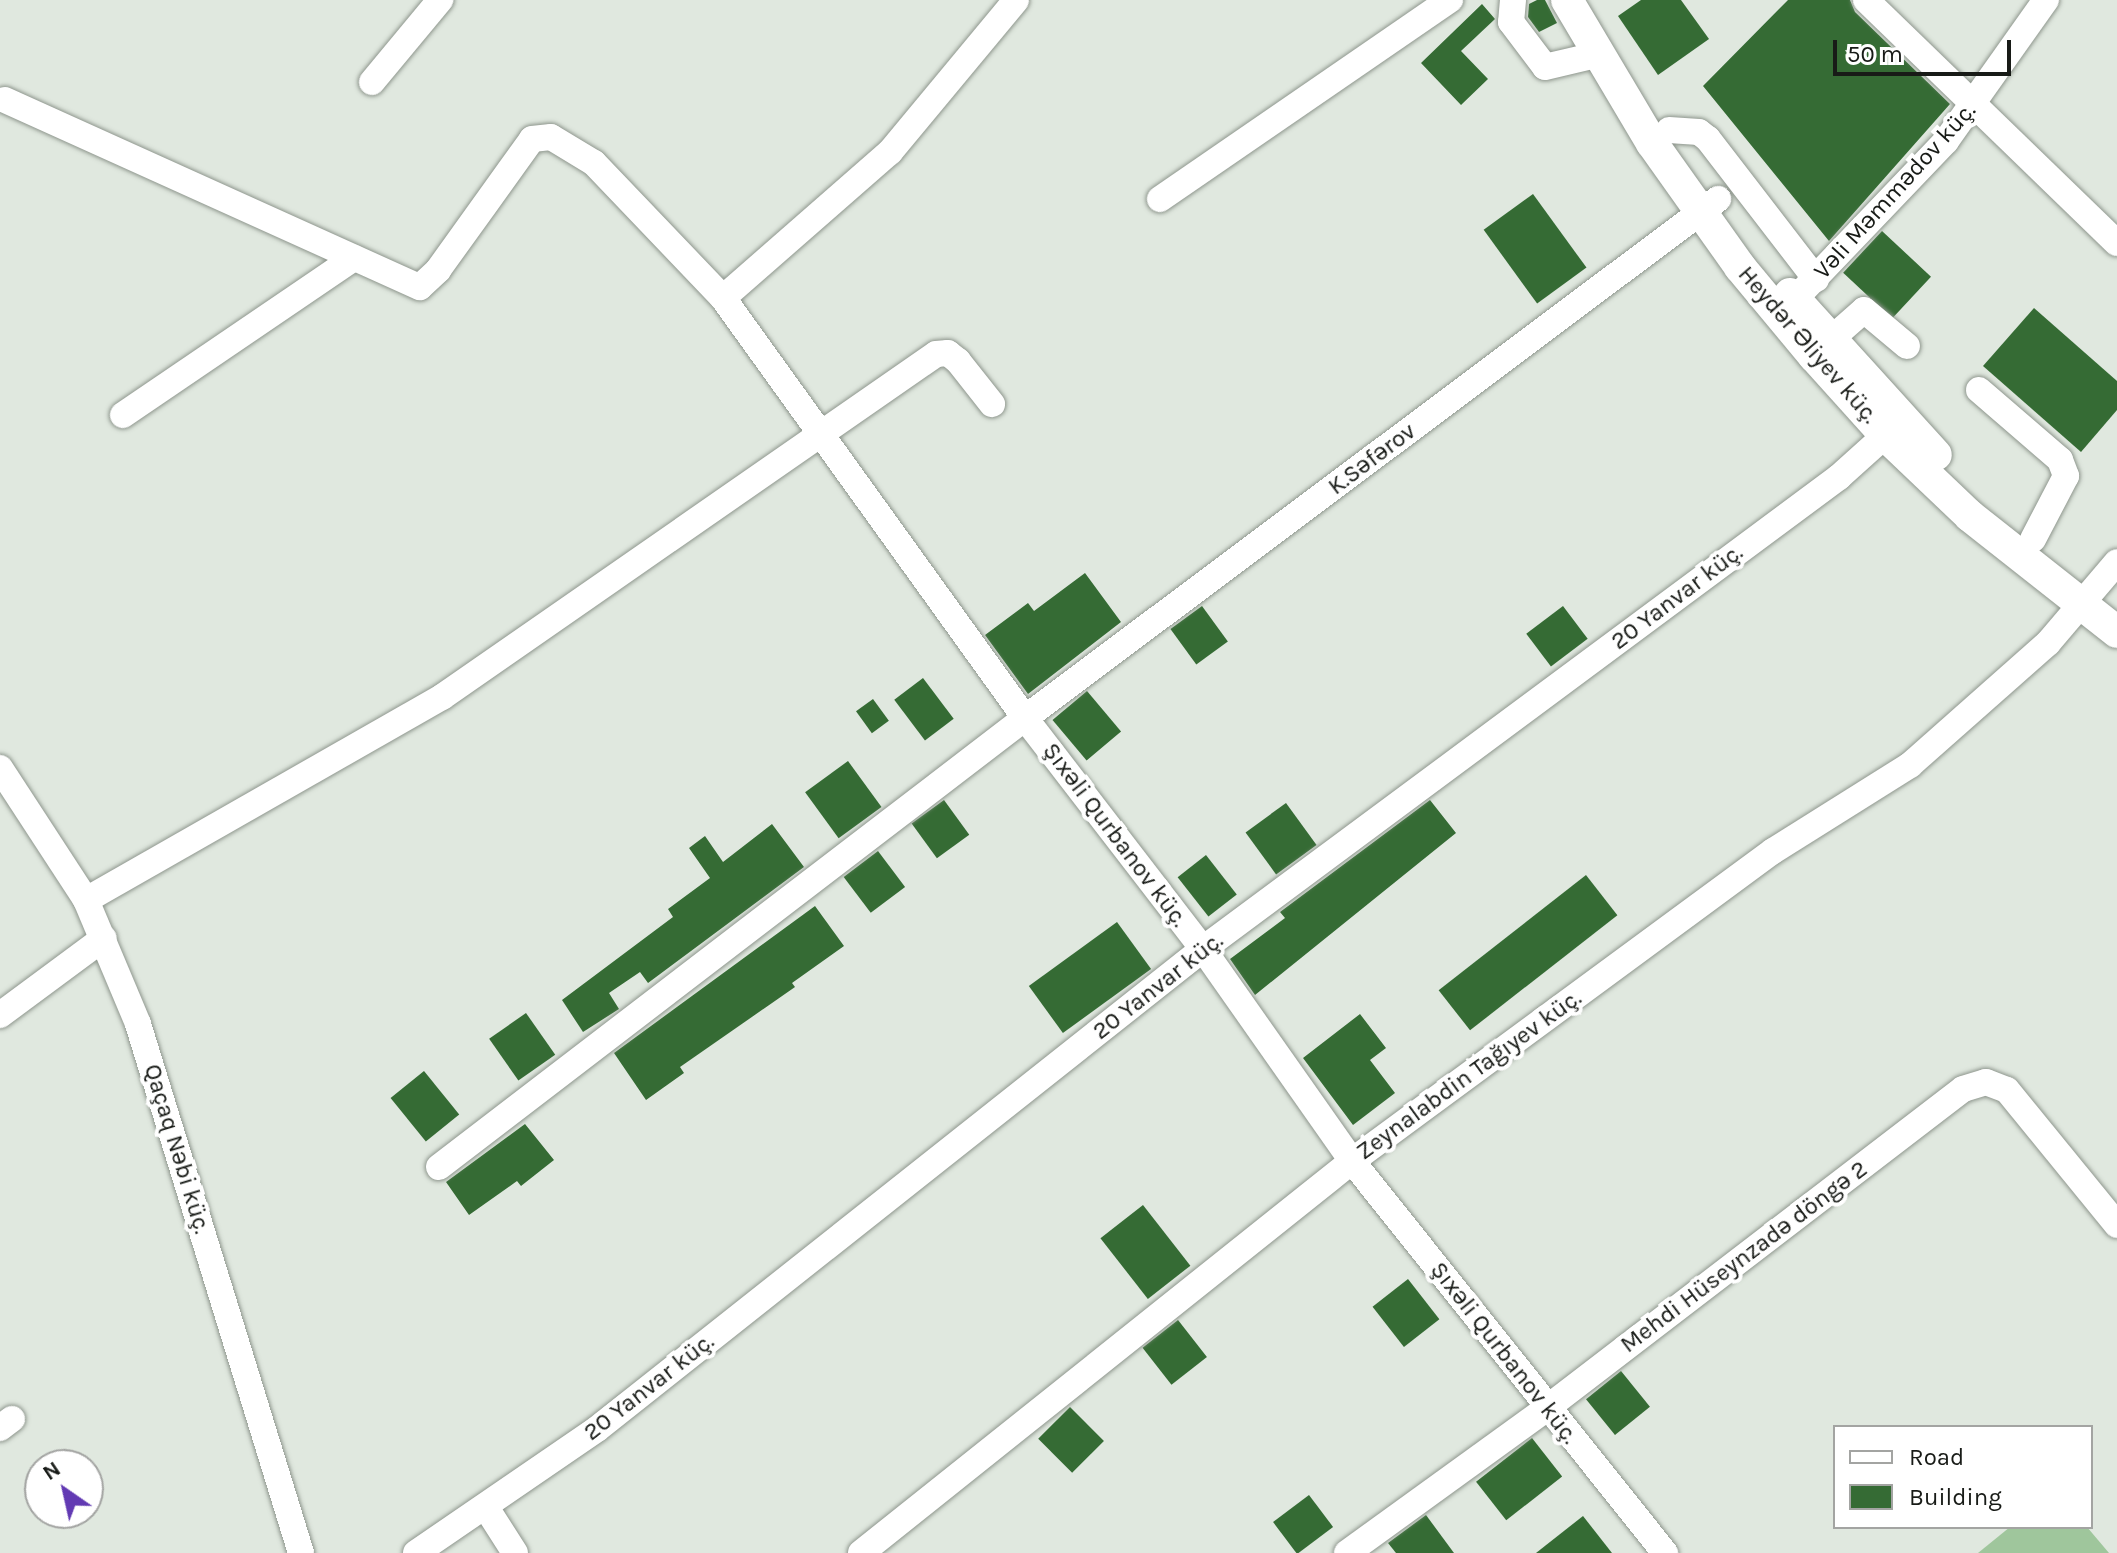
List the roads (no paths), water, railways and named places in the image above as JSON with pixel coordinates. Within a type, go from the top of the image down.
[{"type":"main road","name":"Heydər Əliyev küç.","points":[[1567,0],[1596,55],[1709,206],[1780,317],[1894,428],[2033,539],[2099,601],[2117,632]]},
{"type":"main road","name":"Heydər Əliyev küç.","points":[[1590,0],[1669,130],[1709,206],[1805,289],[1830,340],[1894,428],[1970,516],[2099,601]]},
{"type":"street","points":[[372,82],[440,0]]},
{"type":"street","points":[[723,298],[890,152],[1016,0]]},
{"type":"street","points":[[1160,199],[1450,0]]},
{"type":"street","points":[[1513,0],[1511,22],[1545,67],[1596,55]]},
{"type":"street","points":[[1866,0],[2117,243]]},
{"type":"street","name":"Vəli Məmmədov küç.","points":[[1805,289],[1976,104],[2046,0]]},
{"type":"street","points":[[5,100],[354,258]]},
{"type":"street","points":[[1669,130],[1699,132],[1708,139],[1805,289]]},
{"type":"street","name":"Şıxəli Qurbanov küç.","points":[[354,258],[420,287],[438,270],[532,139],[551,137],[594,163],[723,298],[1025,718],[1203,949],[1352,1161],[1665,1553]]},
{"type":"street","name":"K.Səfərov","points":[[439,1167],[1025,718],[1709,206]]},
{"type":"street","points":[[123,415],[354,258]]},
{"type":"street","points":[[1830,340],[1864,310],[1907,346]]},
{"type":"street","points":[[86,900],[442,697],[936,354],[948,353],[958,361],[992,404]]},
{"type":"street","points":[[1979,390],[2060,460],[2066,476],[2033,539]]},
{"type":"street","name":"20 Yanvar küç.","points":[[416,1553],[487,1509],[597,1429],[1203,949],[1839,477],[1894,428]]},
{"type":"street","name":"Zeynalabdin Tağıyev küç.","points":[[861,1553],[1352,1161],[1773,851],[1910,765],[2099,601],[2117,562]]},
{"type":"street","name":"Qaçaq Nəbi küç.","points":[[0,768],[86,900],[138,1024],[301,1553]]},
{"type":"street","points":[[0,1015],[104,938]]},
{"type":"street","name":"Mehdi Hüseynzadə döngə 2","points":[[1347,1553],[1547,1408],[1963,1089],[1986,1082],[2007,1090],[2117,1225]]},
{"type":"street","points":[[487,1509],[515,1553]]}]
